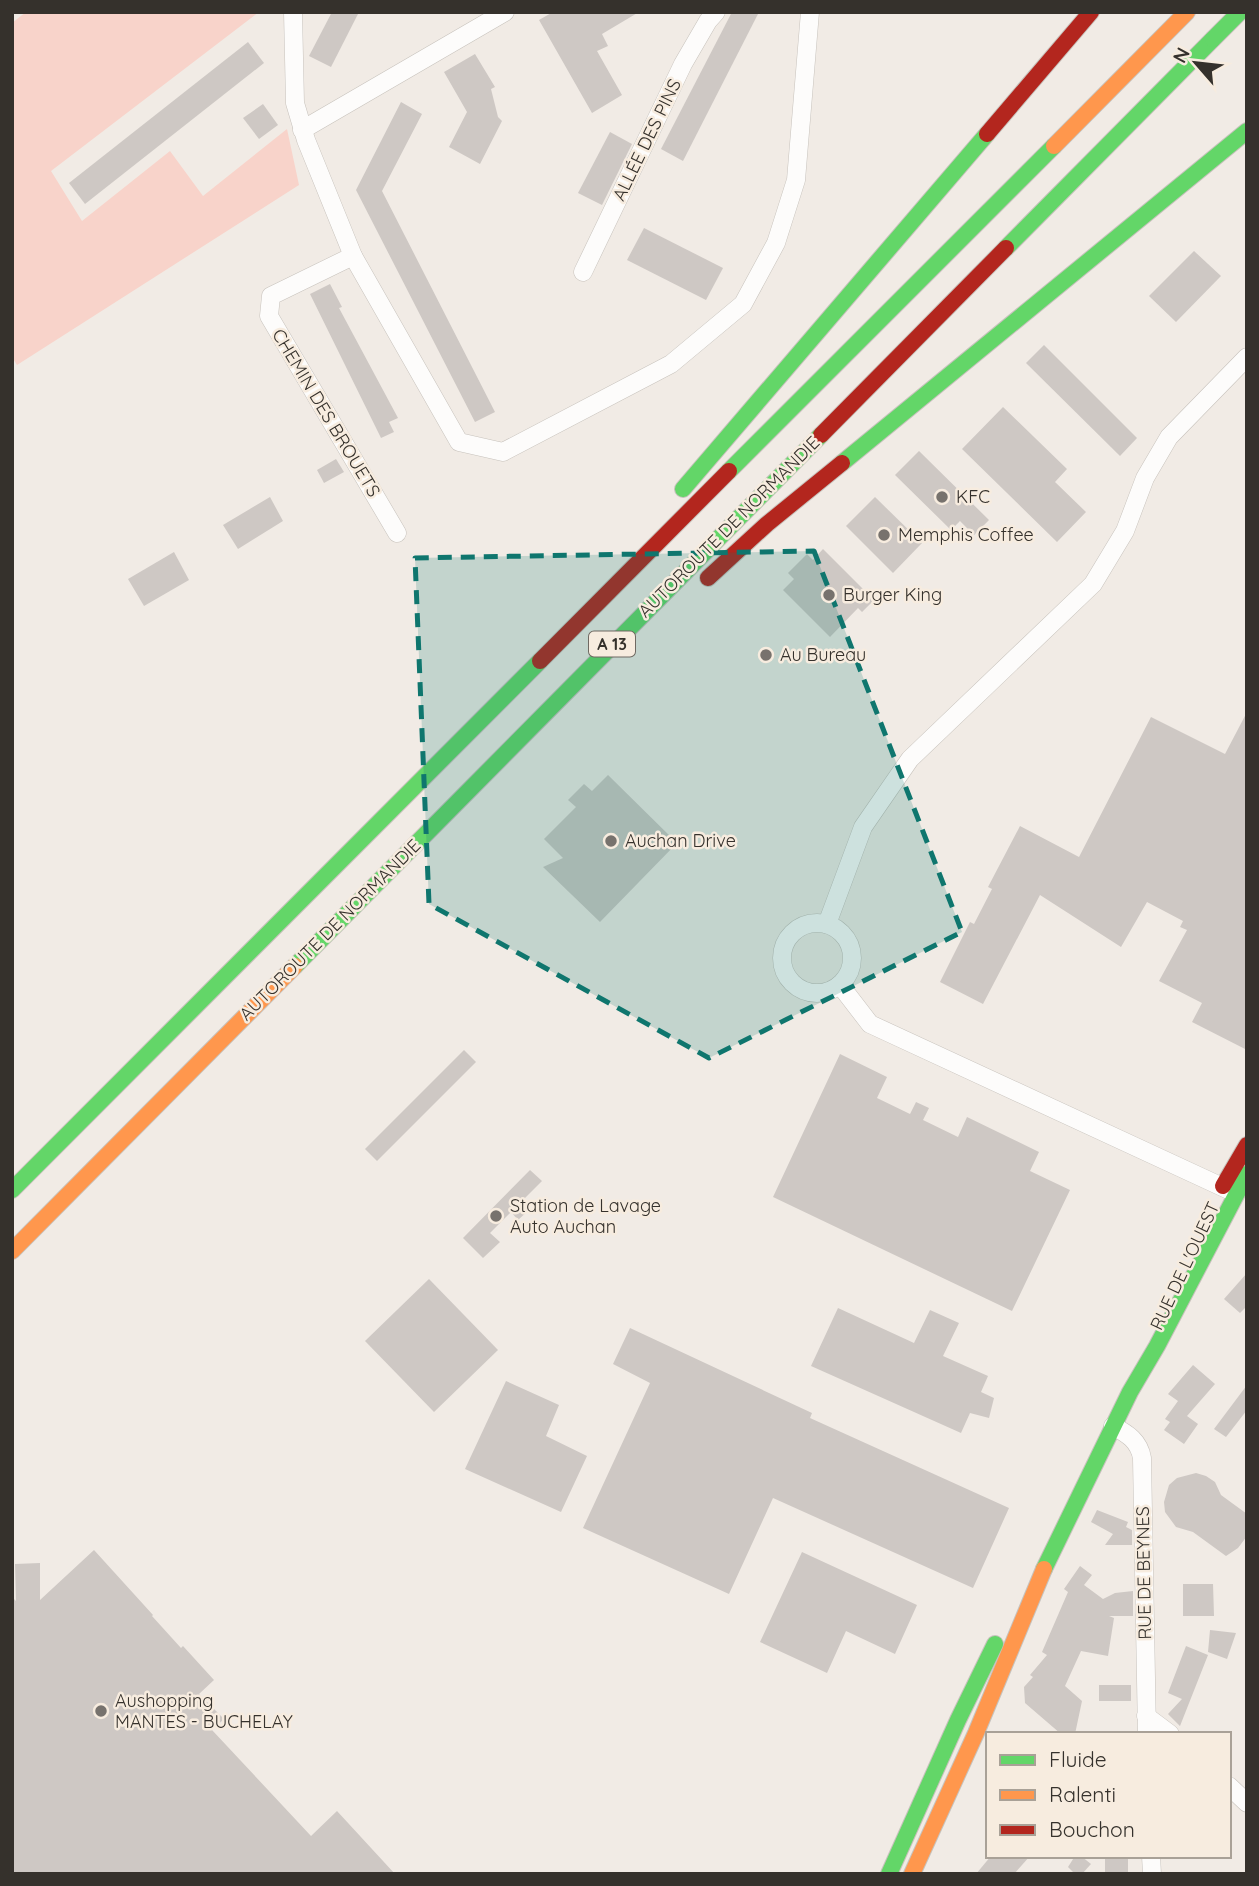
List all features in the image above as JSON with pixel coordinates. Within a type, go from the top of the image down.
[{"type":"main road","points":[[673,500],[1091,12]]},
{"type":"main road","name":"A 13","points":[[12,1190],[1187,12]]},
{"type":"main road","name":"AUTOROUTE DE NORMANDIE","points":[[12,1251],[1240,12]]},
{"type":"main road","points":[[637,619],[689,595],[767,524],[1244,136]]},
{"type":"main road","points":[[579,621],[612,566]]},
{"type":"main road","name":"RUE DE L'OUEST","points":[[1053,1547],[1131,1390],[1167,1296],[1230,1190],[1247,1145]]},
{"type":"main road","name":"RUE DE L'OUEST","points":[[1230,1190],[1247,1174]]},
{"type":"main road","points":[[889,1874],[989,1656],[1053,1547]]},
{"type":"main road","points":[[912,1874],[976,1733],[1053,1547]]},
{"type":"street","points":[[293,12],[295,103],[302,130],[353,256],[459,442],[503,452],[671,364],[743,304],[776,243],[796,180],[810,12]]},
{"type":"street","points":[[302,130],[504,12]]},
{"type":"street","name":"ALLÉE DES PINS","points":[[583,272],[683,64],[716,12]]},
{"type":"street","name":"CHEMIN DES BROUETS","points":[[353,256],[271,296],[268,316],[397,533]]},
{"type":"street","points":[[827,925],[863,827],[910,759],[1093,584],[1125,531],[1145,478],[1169,437],[1247,357]]},
{"type":"street","points":[[816,923],[837,929],[850,947],[852,961],[848,974],[840,985],[831,991],[820,993],[799,988],[790,981],[781,962],[785,943],[796,929],[816,923]]},
{"type":"street","points":[[840,985],[870,1024],[1230,1190]]},
{"type":"street","name":"RUE DE BEYNES","points":[[1113,1426],[1132,1437],[1138,1444],[1142,1458],[1146,1725]]},
{"type":"street","points":[[1146,1725],[1165,1732]]},
{"type":"street","points":[[1231,1788],[1247,1803]]},
{"type":"highlighted area","points":[[814,551],[962,932],[709,1058],[429,904],[415,558]]},
{"type":"shaded area","points":[[26,12],[259,12],[51,171],[82,221],[170,151],[203,196],[287,129],[299,185],[17,365],[12,357],[12,23]]},
{"type":"building","points":[[332,12],[359,12],[331,67],[309,56]]},
{"type":"building","points":[[553,12],[639,12],[602,34],[608,46],[597,51],[622,95],[592,113],[539,20]]},
{"type":"building","points":[[732,12],[759,12],[683,161],[661,149]]},
{"type":"building","points":[[248,42],[264,63],[85,204],[69,183]]},
{"type":"building","points":[[475,54],[495,87],[491,89],[498,117],[502,121],[480,164],[449,147],[467,112],[444,72]]},
{"type":"building","points":[[401,102],[422,114],[382,191],[495,412],[475,422],[356,190]]},
{"type":"building","points":[[263,104],[278,125],[259,139],[243,118]]},
{"type":"building","points":[[610,132],[632,144],[602,205],[578,193]]},
{"type":"building","points":[[644,228],[723,268],[706,300],[627,260]]},
{"type":"building","points":[[1194,251],[1221,276],[1176,322],[1149,296]]},
{"type":"building","points":[[330,284],[342,307],[339,308],[398,418],[389,422],[394,432],[381,438],[310,294]]},
{"type":"building","points":[[1044,345],[1137,438],[1120,456],[1026,363]]},
{"type":"building","points":[[1003,407],[1067,469],[1055,482],[1086,512],[1057,542],[962,449]]},
{"type":"building","name":"KFC","points":[[919,451],[989,520],[974,535],[960,521],[951,530],[895,475]]},
{"type":"building","points":[[336,459],[344,472],[324,483],[317,470]]},
{"type":"building","points":[[270,497],[283,521],[238,549],[223,525]]},
{"type":"building","name":"Memphis Coffee","points":[[875,497],[922,543],[893,573],[846,526]]},
{"type":"building","name":"Burger King","points":[[823,549],[874,600],[862,612],[858,608],[830,637],[783,590],[794,579],[788,573],[807,554],[813,560]]},
{"type":"building","points":[[174,552],[189,580],[144,606],[128,579]]},
{"type":"building","points":[[1247,712],[1247,1050],[1192,1022],[1202,1003],[1159,981],[1187,930],[1180,927],[1183,921],[1147,902],[1121,947],[1040,895],[983,1004],[940,982],[970,922],[974,924],[992,889],[988,887],[1020,826],[1079,857],[1151,717],[1225,754]]},
{"type":"building","name":"Auchan Drive","points":[[608,775],[677,843],[600,922],[543,867],[563,858],[544,839],[576,807],[568,800],[584,784],[592,791]]},
{"type":"building","points":[[464,1050],[476,1062],[377,1161],[365,1149]]},
{"type":"building","points":[[840,1054],[887,1077],[877,1098],[910,1114],[916,1102],[929,1108],[923,1120],[958,1137],[967,1117],[1039,1152],[1030,1171],[1070,1190],[1012,1311],[773,1197]]},
{"type":"building","name":"Station de Lavage Auto Auchan","points":[[530,1170],[542,1181],[522,1201],[530,1209],[518,1220],[511,1212],[490,1233],[500,1242],[483,1258],[463,1238]]},
{"type":"building","points":[[1247,1273],[1247,1306],[1240,1313],[1224,1299]]},
{"type":"building","points":[[429,1279],[498,1350],[434,1412],[365,1341]]},
{"type":"building","points":[[838,1308],[914,1343],[930,1310],[959,1323],[943,1356],[988,1376],[981,1392],[994,1398],[989,1418],[970,1413],[961,1433],[811,1366]]},
{"type":"building","points":[[630,1328],[812,1413],[810,1418],[1009,1508],[973,1588],[773,1498],[729,1594],[583,1528],[650,1383],[613,1364]]},
{"type":"building","points":[[1193,1365],[1215,1384],[1187,1416],[1198,1424],[1184,1444],[1164,1430],[1170,1422],[1165,1419],[1178,1401],[1168,1394]]},
{"type":"building","points":[[506,1381],[559,1405],[546,1436],[587,1456],[561,1512],[465,1469]]},
{"type":"building","points":[[1247,1385],[1247,1410],[1226,1437],[1214,1429]]},
{"type":"building","points":[[1196,1473],[1215,1482],[1221,1495],[1247,1514],[1247,1536],[1238,1548],[1226,1556],[1193,1532],[1176,1527],[1165,1512],[1164,1502],[1169,1485],[1177,1478]]},
{"type":"building","points":[[1097,1510],[1128,1522],[1126,1527],[1132,1530],[1132,1545],[1105,1545],[1113,1534],[1091,1522]]},
{"type":"building","name":"Aushopping MANTES - BUCHELAY","points":[[94,1550],[181,1648],[183,1646],[214,1680],[199,1694],[224,1719],[212,1730],[311,1836],[337,1811],[395,1874],[12,1874],[12,1597],[16,1601],[15,1564],[40,1563],[40,1600]]},
{"type":"building","points":[[802,1552],[917,1605],[895,1654],[846,1631],[827,1673],[760,1642]]},
{"type":"building","points":[[1080,1566],[1092,1575],[1084,1585],[1103,1599],[1115,1593],[1133,1591],[1133,1616],[1109,1616],[1114,1618],[1108,1656],[1081,1651],[1065,1686],[1082,1701],[1075,1732],[1059,1732],[1025,1703],[1024,1687],[1033,1677],[1030,1675],[1047,1655],[1042,1652],[1068,1592],[1064,1589]]},
{"type":"building","points":[[1183,1584],[1213,1584],[1214,1616],[1183,1616]]},
{"type":"building","points":[[1210,1630],[1236,1633],[1227,1659],[1208,1652]]},
{"type":"building","points":[[1186,1646],[1208,1655],[1180,1726],[1168,1714],[1182,1699],[1168,1693]]},
{"type":"building","points":[[1099,1685],[1131,1685],[1131,1701],[1099,1701]]},
{"type":"building","points":[[989,1858],[1028,1858],[1014,1874],[976,1874]]},
{"type":"building","points":[[1074,1858],[1084,1858],[1091,1864],[1082,1874],[1075,1874],[1068,1867]]},
{"type":"building","points":[[1105,1858],[1128,1858],[1128,1874],[1105,1874]]},
{"type":"traffic: fast","points":[[1213,39],[1240,12]]},
{"type":"traffic: fast","points":[[1006,248],[1213,39]]},
{"type":"traffic: fast","points":[[842,463],[1247,131]]},
{"type":"traffic: fast","points":[[683,489],[987,134]]},
{"type":"traffic: fast","points":[[729,471],[1054,146]]},
{"type":"traffic: fast","points":[[295,966],[821,435]]},
{"type":"traffic: fast","points":[[12,1190],[540,661]]},
{"type":"traffic: fast","points":[[1044,1569],[1130,1392],[1247,1174]]},
{"type":"traffic: fast","points":[[889,1874],[995,1644]]},
{"type":"traffic: slow","points":[[1054,146],[1187,12]]},
{"type":"traffic: slow","points":[[12,1251],[295,966]]},
{"type":"traffic: slow","points":[[912,1874],[976,1733],[1044,1569]]},
{"type":"traffic: jam","points":[[987,134],[1091,12]]},
{"type":"traffic: jam","points":[[821,435],[1006,248]]},
{"type":"traffic: jam","points":[[708,578],[767,524],[842,463]]},
{"type":"traffic: jam","points":[[540,661],[729,471]]},
{"type":"traffic: jam","points":[[1223,1186],[1247,1145]]},
{"type":"place","name":"KFC","points":[[942,497]]},
{"type":"place","name":"Memphis Coffee","points":[[884,535]]},
{"type":"place","name":"Burger King","points":[[829,595]]},
{"type":"place","name":"Au Bureau","points":[[766,655]]},
{"type":"place","name":"Auchan Drive","points":[[611,841]]},
{"type":"place","name":"Station de Lavage Auto Auchan","points":[[496,1216]]},
{"type":"place","name":"Aushopping MANTES - BUCHELAY","points":[[101,1711]]}]
